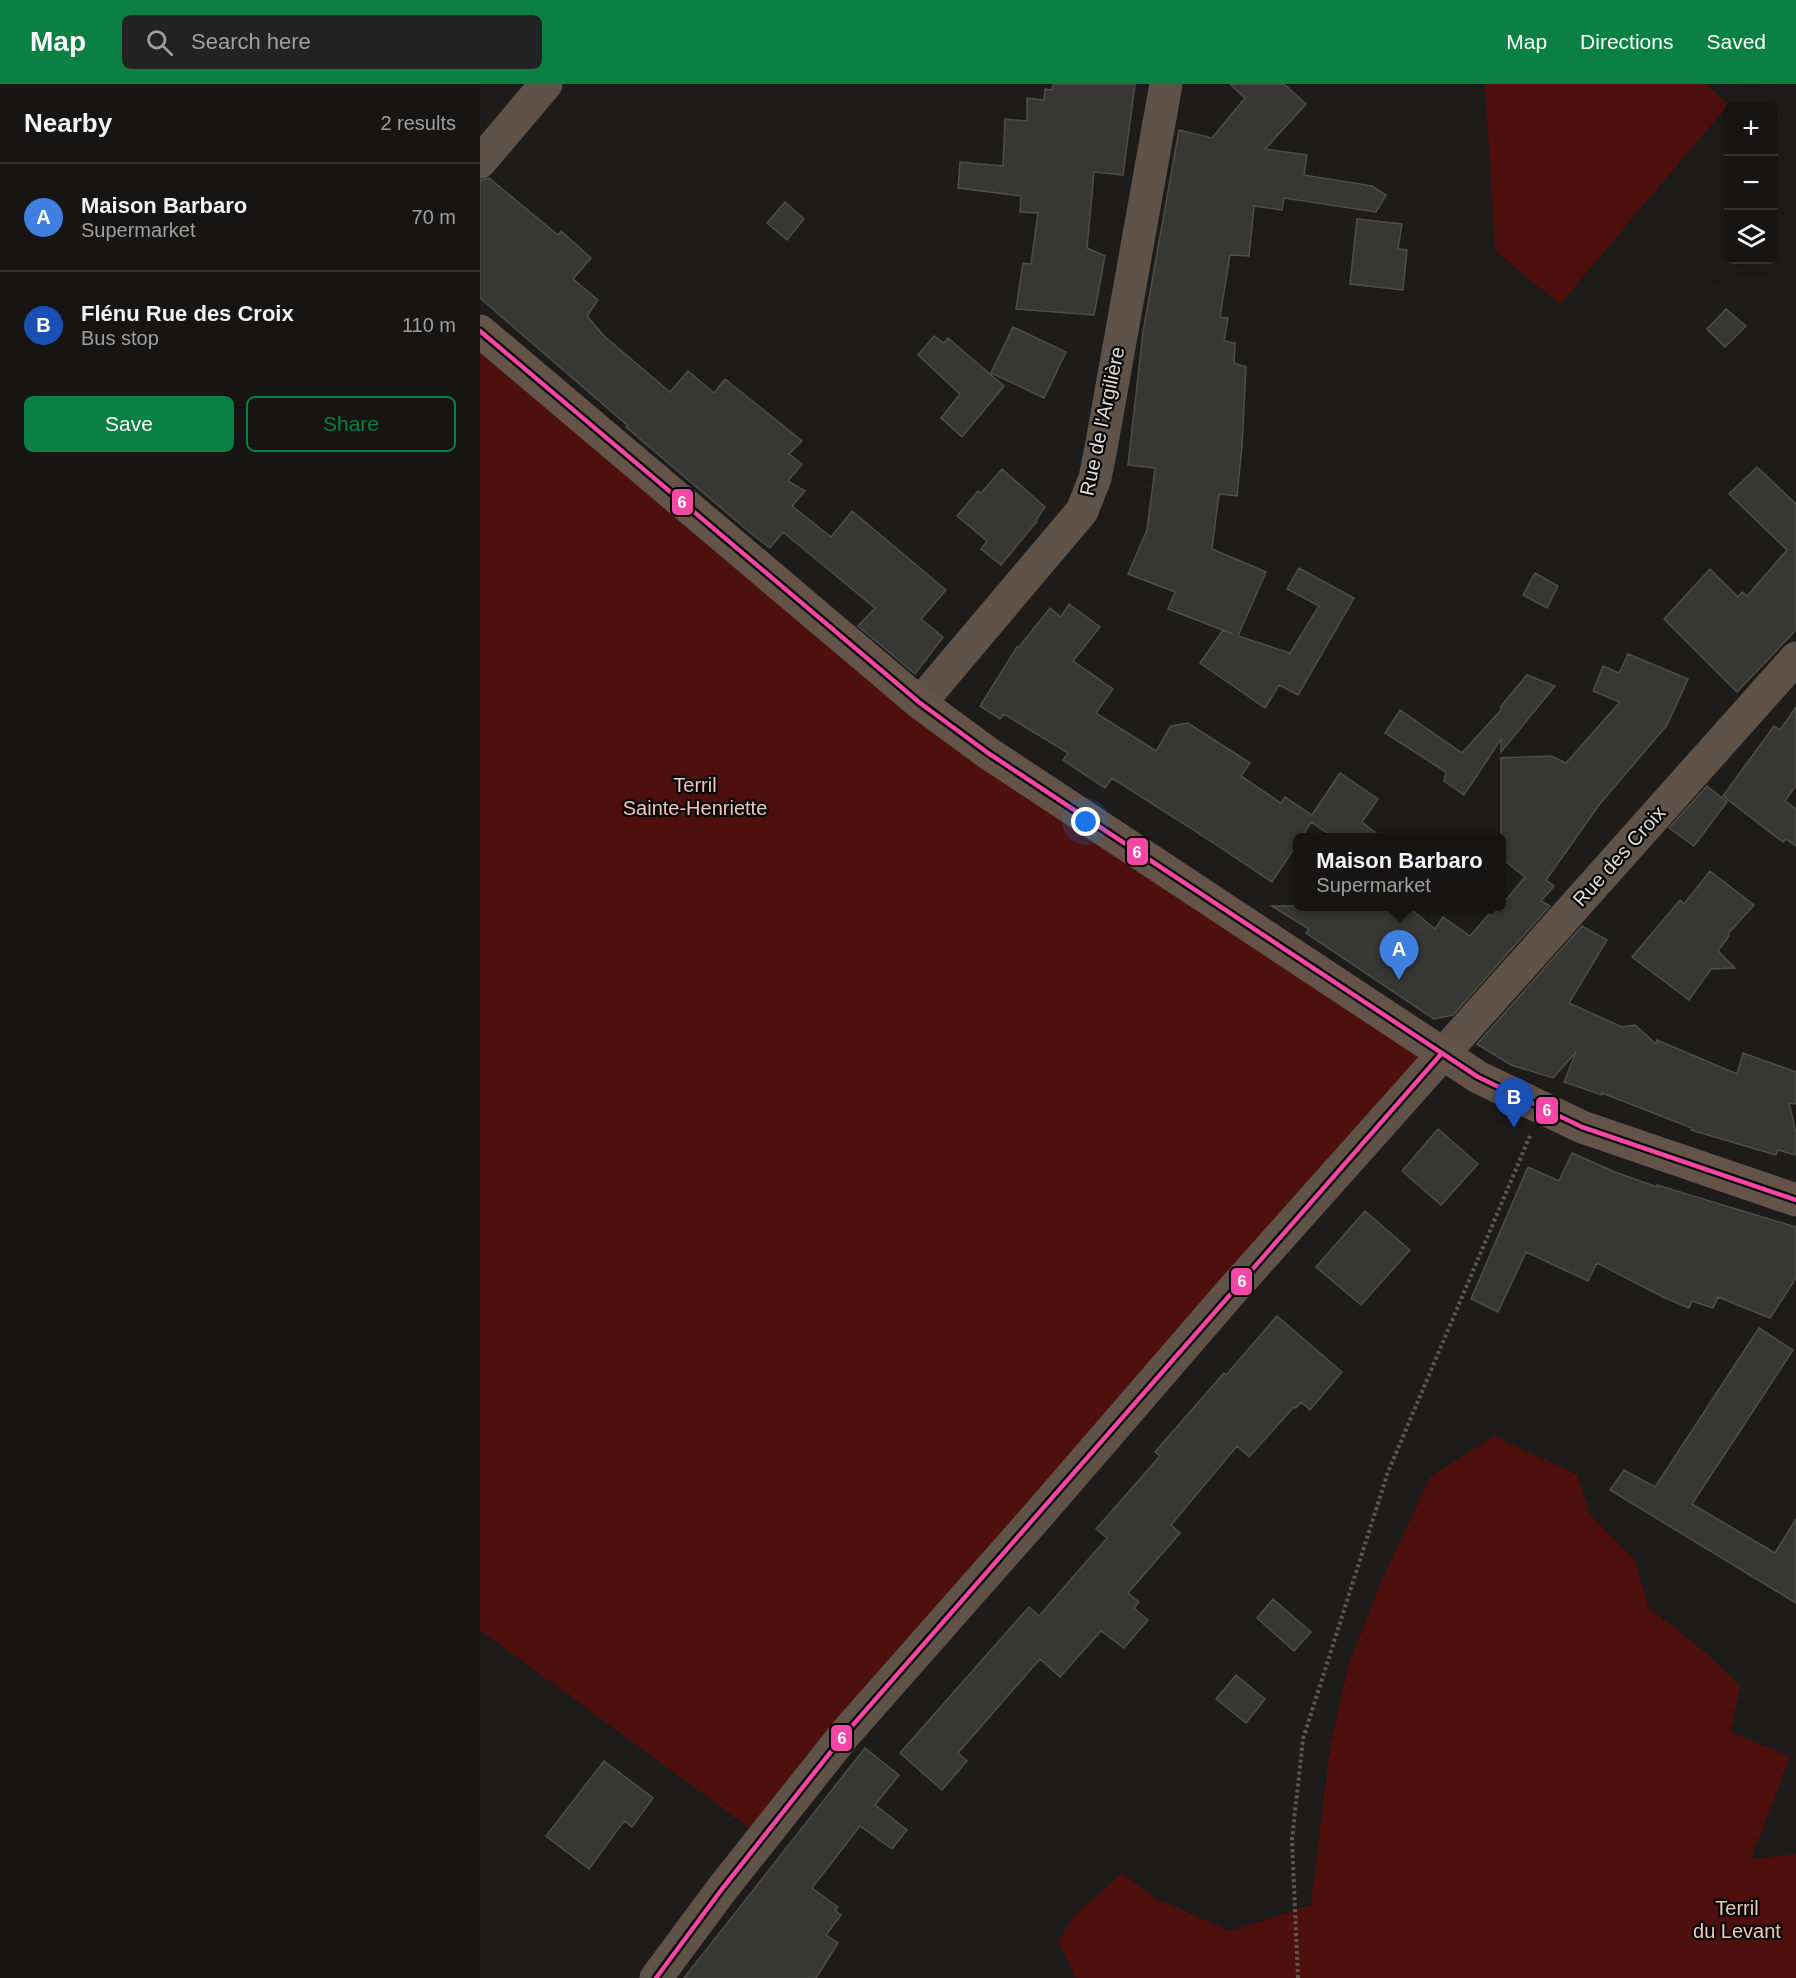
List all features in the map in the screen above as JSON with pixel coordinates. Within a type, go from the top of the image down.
[{"type":"street","points":[[480,162],[546,84]]},
{"type":"street","name":"Rue de l'Argilière","points":[[920,703],[1082,511],[1088,497],[1101,448],[1166,84]]},
{"type":"street","points":[[480,331],[920,703],[998,760],[1478,1077],[1582,1128],[1796,1200]]},
{"type":"street","name":"Rue des Croix","points":[[656,1978],[722,1889],[844,1734],[1442,1053],[1790,673]]},
{"type":"path","points":[[1298,1978],[1292,1840],[1303,1739],[1388,1472],[1543,1108]]},
{"type":"green space","points":[[1485,84],[1706,84],[1725,102],[1724,110],[1560,304],[1495,251]]},
{"type":"green space","name":"Terril Sainte-Henriette","points":[[480,331],[920,703],[1442,1053],[763,1838],[480,1630]]},
{"type":"green space","name":"Terril du Levant","points":[[1494,1436],[1578,1475],[1589,1513],[1635,1560],[1648,1607],[1700,1648],[1740,1685],[1731,1732],[1790,1757],[1751,1859],[1796,1854],[1796,1978],[1076,1978],[1058,1941],[1075,1915],[1122,1873],[1157,1899],[1231,1931],[1311,1905],[1330,1747],[1348,1666],[1381,1582],[1430,1477]]},
{"type":"building","points":[[1053,84],[1135,84],[1123,175],[1094,172],[1087,248],[1105,256],[1094,315],[1016,309],[1023,263],[1031,264],[1038,213],[1020,212],[1021,196],[958,188],[960,162],[1003,166],[1005,119],[1027,121],[1027,98],[1044,100],[1045,89],[1052,90]]},
{"type":"building","points":[[1230,84],[1284,84],[1306,104],[1265,149],[1307,155],[1304,175],[1372,186],[1386,195],[1376,212],[1284,198],[1282,210],[1254,206],[1249,256],[1230,255],[1220,317],[1228,318],[1224,341],[1235,343],[1234,363],[1246,367],[1237,496],[1219,494],[1212,549],[1266,572],[1238,636],[1290,653],[1319,606],[1287,589],[1299,568],[1354,598],[1298,695],[1279,685],[1265,708],[1200,663],[1223,630],[1168,609],[1175,592],[1128,574],[1147,530],[1155,468],[1128,465],[1143,332],[1179,130],[1212,138],[1245,98]]},
{"type":"building","points":[[489,178],[558,235],[561,231],[591,258],[573,279],[598,300],[587,316],[604,336],[670,392],[688,371],[714,393],[725,379],[802,441],[789,454],[802,464],[788,481],[805,491],[792,506],[831,537],[852,511],[946,590],[921,619],[943,637],[915,674],[858,626],[875,608],[783,532],[770,548],[753,535],[480,298],[480,180]]},
{"type":"building","points":[[785,202],[804,219],[787,240],[767,223]]},
{"type":"building","points":[[1357,219],[1402,224],[1398,249],[1407,250],[1403,290],[1350,284]]},
{"type":"building","points":[[1726,309],[1746,326],[1725,347],[1707,329]]},
{"type":"building","points":[[1013,327],[1066,352],[1044,398],[991,373]]},
{"type":"building","points":[[934,336],[944,343],[948,338],[1004,386],[962,437],[941,418],[960,394],[918,355]]},
{"type":"building","points":[[1757,467],[1796,504],[1796,630],[1737,692],[1664,619],[1710,569],[1738,597],[1742,592],[1747,596],[1787,550],[1729,494]]},
{"type":"building","points":[[1002,469],[1045,507],[1037,521],[1001,565],[981,549],[987,541],[957,516],[978,491],[981,493]]},
{"type":"building","points":[[1535,573],[1558,586],[1547,608],[1523,595]]},
{"type":"building","points":[[1069,604],[1100,627],[1073,661],[1113,689],[1096,713],[1156,751],[1171,726],[1188,723],[1250,763],[1241,776],[1281,803],[1285,797],[1312,815],[1340,773],[1378,799],[1362,822],[1376,833],[1327,833],[1311,822],[1304,833],[1293,833],[1293,850],[1272,882],[1112,778],[1105,788],[1063,760],[1068,753],[1004,714],[1000,719],[980,706],[1017,647],[1050,608],[1061,617]]},
{"type":"building","points":[[1628,654],[1688,679],[1667,725],[1599,805],[1546,880],[1554,886],[1541,901],[1550,906],[1453,1015],[1434,1019],[1306,933],[1309,929],[1272,906],[1293,906],[1293,911],[1413,911],[1435,929],[1443,917],[1470,936],[1489,914],[1492,916],[1496,911],[1506,911],[1506,899],[1525,877],[1506,862],[1506,833],[1501,833],[1501,758],[1551,756],[1566,763],[1620,702],[1593,691],[1603,666],[1619,673]]},
{"type":"building","points":[[1527,675],[1555,686],[1501,752],[1501,739],[1464,795],[1444,781],[1446,772],[1385,733],[1400,710],[1462,753],[1501,710],[1501,706]]},
{"type":"building","points":[[1796,707],[1796,785],[1785,801],[1796,809],[1796,846],[1786,839],[1783,842],[1723,796],[1774,726],[1780,730]]},
{"type":"building","points":[[1707,786],[1727,802],[1694,846],[1669,828]]},
{"type":"building","points":[[1710,871],[1754,905],[1728,934],[1729,936],[1718,951],[1735,968],[1711,969],[1689,1000],[1632,957],[1680,900],[1684,904]]},
{"type":"building","points":[[1582,926],[1607,940],[1569,1003],[1622,1027],[1635,1025],[1656,1044],[1657,1040],[1737,1074],[1743,1053],[1796,1072],[1796,1104],[1789,1103],[1796,1133],[1796,1155],[1778,1150],[1776,1155],[1691,1130],[1692,1128],[1602,1093],[1602,1095],[1564,1082],[1576,1052],[1553,1078],[1511,1065],[1477,1044]]},
{"type":"building","points":[[1438,1129],[1478,1164],[1441,1205],[1402,1171]]},
{"type":"building","points":[[1572,1153],[1657,1187],[1657,1185],[1796,1227],[1796,1278],[1770,1318],[1718,1297],[1713,1308],[1692,1301],[1689,1308],[1597,1263],[1588,1281],[1526,1252],[1498,1312],[1471,1299],[1528,1167],[1559,1181]]},
{"type":"building","points":[[1365,1211],[1410,1250],[1361,1305],[1316,1267]]},
{"type":"building","points":[[1277,1316],[1342,1372],[1310,1410],[1301,1402],[1296,1408],[1294,1407],[1249,1457],[1237,1446],[1171,1525],[1180,1533],[1128,1593],[1139,1602],[1134,1608],[1148,1620],[1124,1648],[1101,1631],[1060,1677],[1040,1659],[958,1753],[967,1761],[942,1790],[900,1753],[1029,1607],[1039,1616],[1107,1538],[1096,1529],[1160,1456],[1155,1452]]},
{"type":"building","points":[[1759,1328],[1793,1350],[1692,1504],[1775,1553],[1796,1519],[1796,1603],[1610,1490],[1624,1470],[1655,1487]]},
{"type":"building","points":[[1273,1599],[1311,1632],[1294,1651],[1257,1618]]},
{"type":"building","points":[[1236,1675],[1265,1699],[1246,1723],[1216,1699]]},
{"type":"building","points":[[865,1748],[899,1775],[875,1805],[907,1830],[892,1849],[860,1826],[812,1888],[838,1907],[835,1910],[841,1915],[826,1935],[838,1943],[816,1978],[684,1978]]},
{"type":"building","points":[[604,1761],[653,1798],[632,1827],[624,1821],[589,1869],[546,1836]]},
{"type":"transit line","name":"6","points":[[480,331],[920,703],[988,753],[1478,1077],[1582,1127],[1796,1200]]},
{"type":"transit line","name":"6","points":[[656,1978],[722,1889],[845,1734],[1442,1053]]},
{"type":"place","name":"Maison Barbaro","points":[[1399,980]]},
{"type":"place","name":"Flénu Rue des Croix","points":[[1514,1128]]}]
